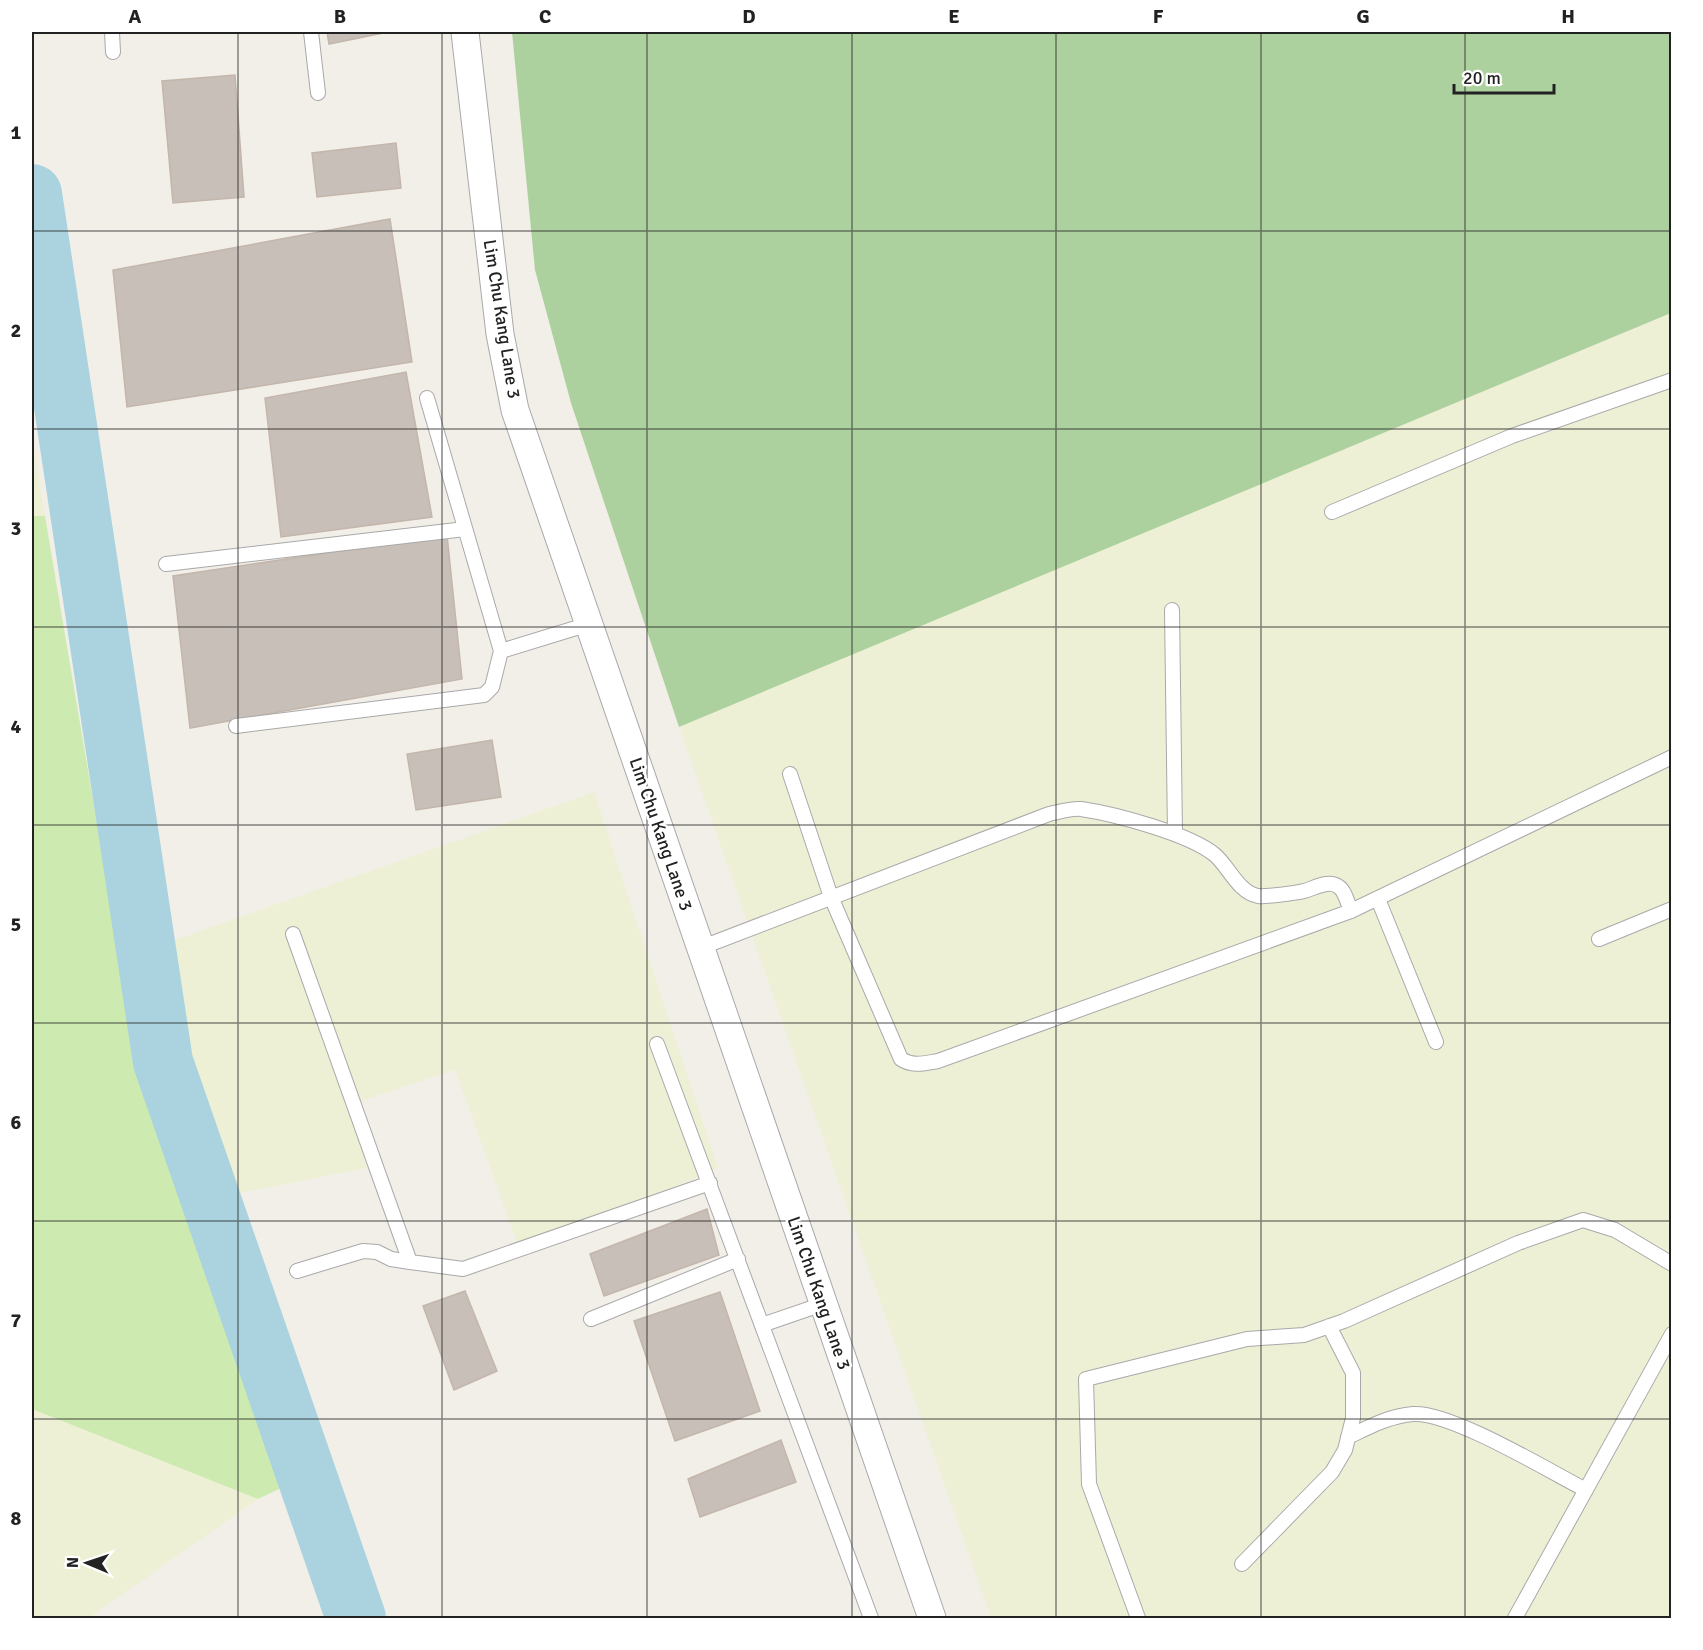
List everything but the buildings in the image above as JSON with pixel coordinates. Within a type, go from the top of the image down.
[{"type":"street","name":"Lim Chu Kang Lane 3","points":[[465,32],[500,334],[515,410],[932,1618]]},
{"type":"lane","points":[[112,32],[113,52]]},
{"type":"lane","points":[[311,32],[318,93]]},
{"type":"lane","points":[[1332,512],[1512,436],[1671,380]]},
{"type":"lane","points":[[236,726],[484,696],[492,687],[501,651],[427,398]]},
{"type":"lane","points":[[166,564],[465,529]]},
{"type":"lane","points":[[1172,610],[1175,834]]},
{"type":"lane","points":[[501,651],[589,624]]},
{"type":"lane","points":[[790,774],[831,897],[901,1059],[915,1065],[938,1061],[1351,911],[1671,757]]},
{"type":"lane","points":[[700,948],[1049,814],[1079,809],[1108,814],[1193,841],[1215,856],[1244,889],[1258,896],[1304,891],[1326,884],[1334,884],[1341,888],[1351,911]]},
{"type":"lane","points":[[1378,899],[1436,1042]]},
{"type":"lane","points":[[1599,939],[1671,909]]},
{"type":"lane","points":[[293,934],[410,1262]]},
{"type":"lane","points":[[657,1044],[871,1618]]},
{"type":"lane","points":[[297,1271],[363,1251],[377,1252],[392,1259],[463,1269],[710,1184]]},
{"type":"lane","points":[[1138,1618],[1089,1484],[1086,1379],[1247,1339],[1304,1335],[1518,1243],[1583,1220],[1615,1230],[1671,1264]]},
{"type":"lane","points":[[591,1320],[738,1259]]},
{"type":"lane","points":[[762,1325],[823,1304]]},
{"type":"lane","points":[[1242,1564],[1332,1472],[1345,1450],[1353,1418],[1353,1373],[1329,1326]]},
{"type":"lane","points":[[1515,1618],[1671,1334]]},
{"type":"lane","points":[[1348,1437],[1384,1419],[1415,1414],[1431,1417],[1468,1429],[1586,1490]]},
{"type":"green space","points":[[512,32],[1671,32],[1671,313],[679,727],[571,403],[535,270]]},
{"type":"green space","points":[[1671,313],[1671,1618],[991,1618],[679,727]]},
{"type":"green space","points":[[32,433],[45,516],[32,516]]},
{"type":"green space","points":[[32,516],[45,516],[136,1055],[281,1488],[258,1499],[32,1409]]},
{"type":"green space","points":[[594,792],[718,1168],[522,1256],[455,1070],[350,1105],[367,1168],[236,1194],[184,1057],[172,941]]},
{"type":"green space","points":[[32,1409],[258,1499],[89,1618],[32,1618]]},
{"type":"waterway","points":[[32,194],[163,1062],[356,1618]]}]
